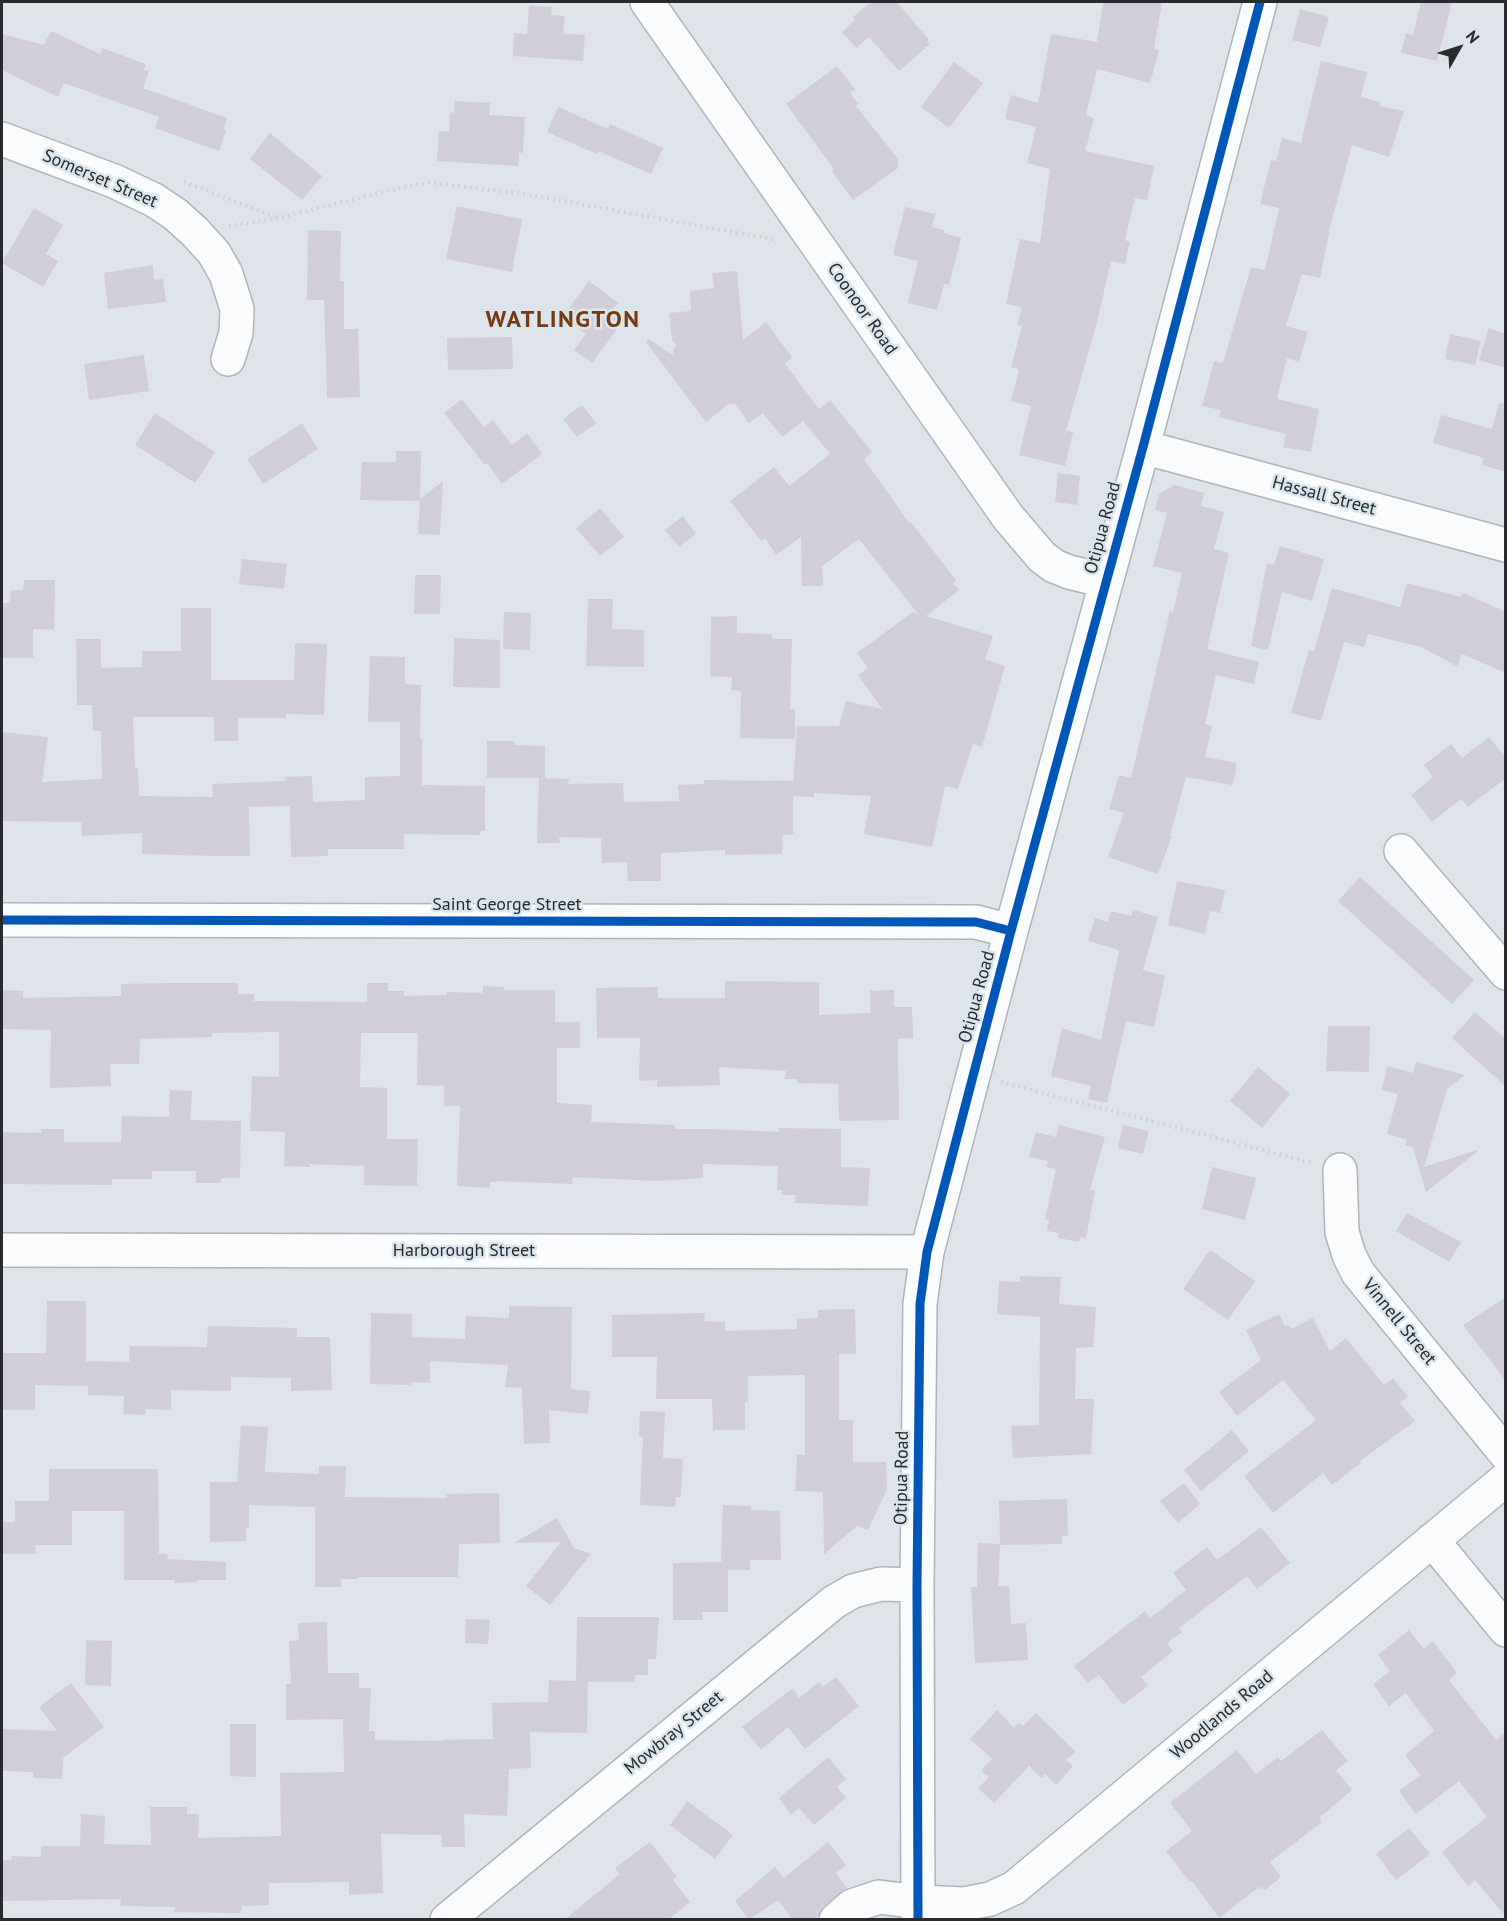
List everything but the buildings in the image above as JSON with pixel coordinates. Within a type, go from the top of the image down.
[{"type":"street","name":"Coonoor Road","points":[[647,2],[1008,517],[1042,557],[1054,566],[1105,581]]},
{"type":"street","name":"Otipua Road","points":[[919,1911],[917,1585],[920,1305],[927,1252],[1260,2]]},
{"type":"street","name":"Somerset Street","points":[[2,139],[114,181],[154,200],[195,231],[214,253],[226,274],[237,309],[236,333],[228,359]]},
{"type":"street","name":"Hassall Street","points":[[1143,447],[1506,545]]},
{"type":"street","points":[[1401,851],[1506,973]]},
{"type":"street","name":"Saint George Street","points":[[2,920],[976,922],[1011,931]]},
{"type":"street","name":"Vinnell Street","points":[[1340,1170],[1342,1232],[1349,1255],[1359,1273],[1506,1454]]},
{"type":"street","name":"Harborough Street","points":[[2,1250],[927,1252]]},
{"type":"street","name":"Woodlands Road","points":[[836,1920],[852,1906],[879,1897],[919,1911],[990,1899],[1014,1888],[1506,1479]]},
{"type":"street","points":[[1432,1540],[1506,1630]]},
{"type":"street","name":"Mowbray Street","points":[[447,1920],[834,1602],[853,1591],[881,1584],[917,1585]]},
{"type":"path","points":[[182,181],[278,218]]},
{"type":"path","points":[[195,231],[278,218],[412,185],[431,183],[530,195],[819,247]]},
{"type":"path","points":[[974,1074],[1340,1170]]},
{"type":"cycle path","points":[[918,1920],[917,1585],[920,1304],[927,1252],[1260,2]]},
{"type":"cycle path","points":[[2,920],[976,922],[1011,931]]},
{"type":"district","name":"WATLINGTON","points":[[563,320]]}]
